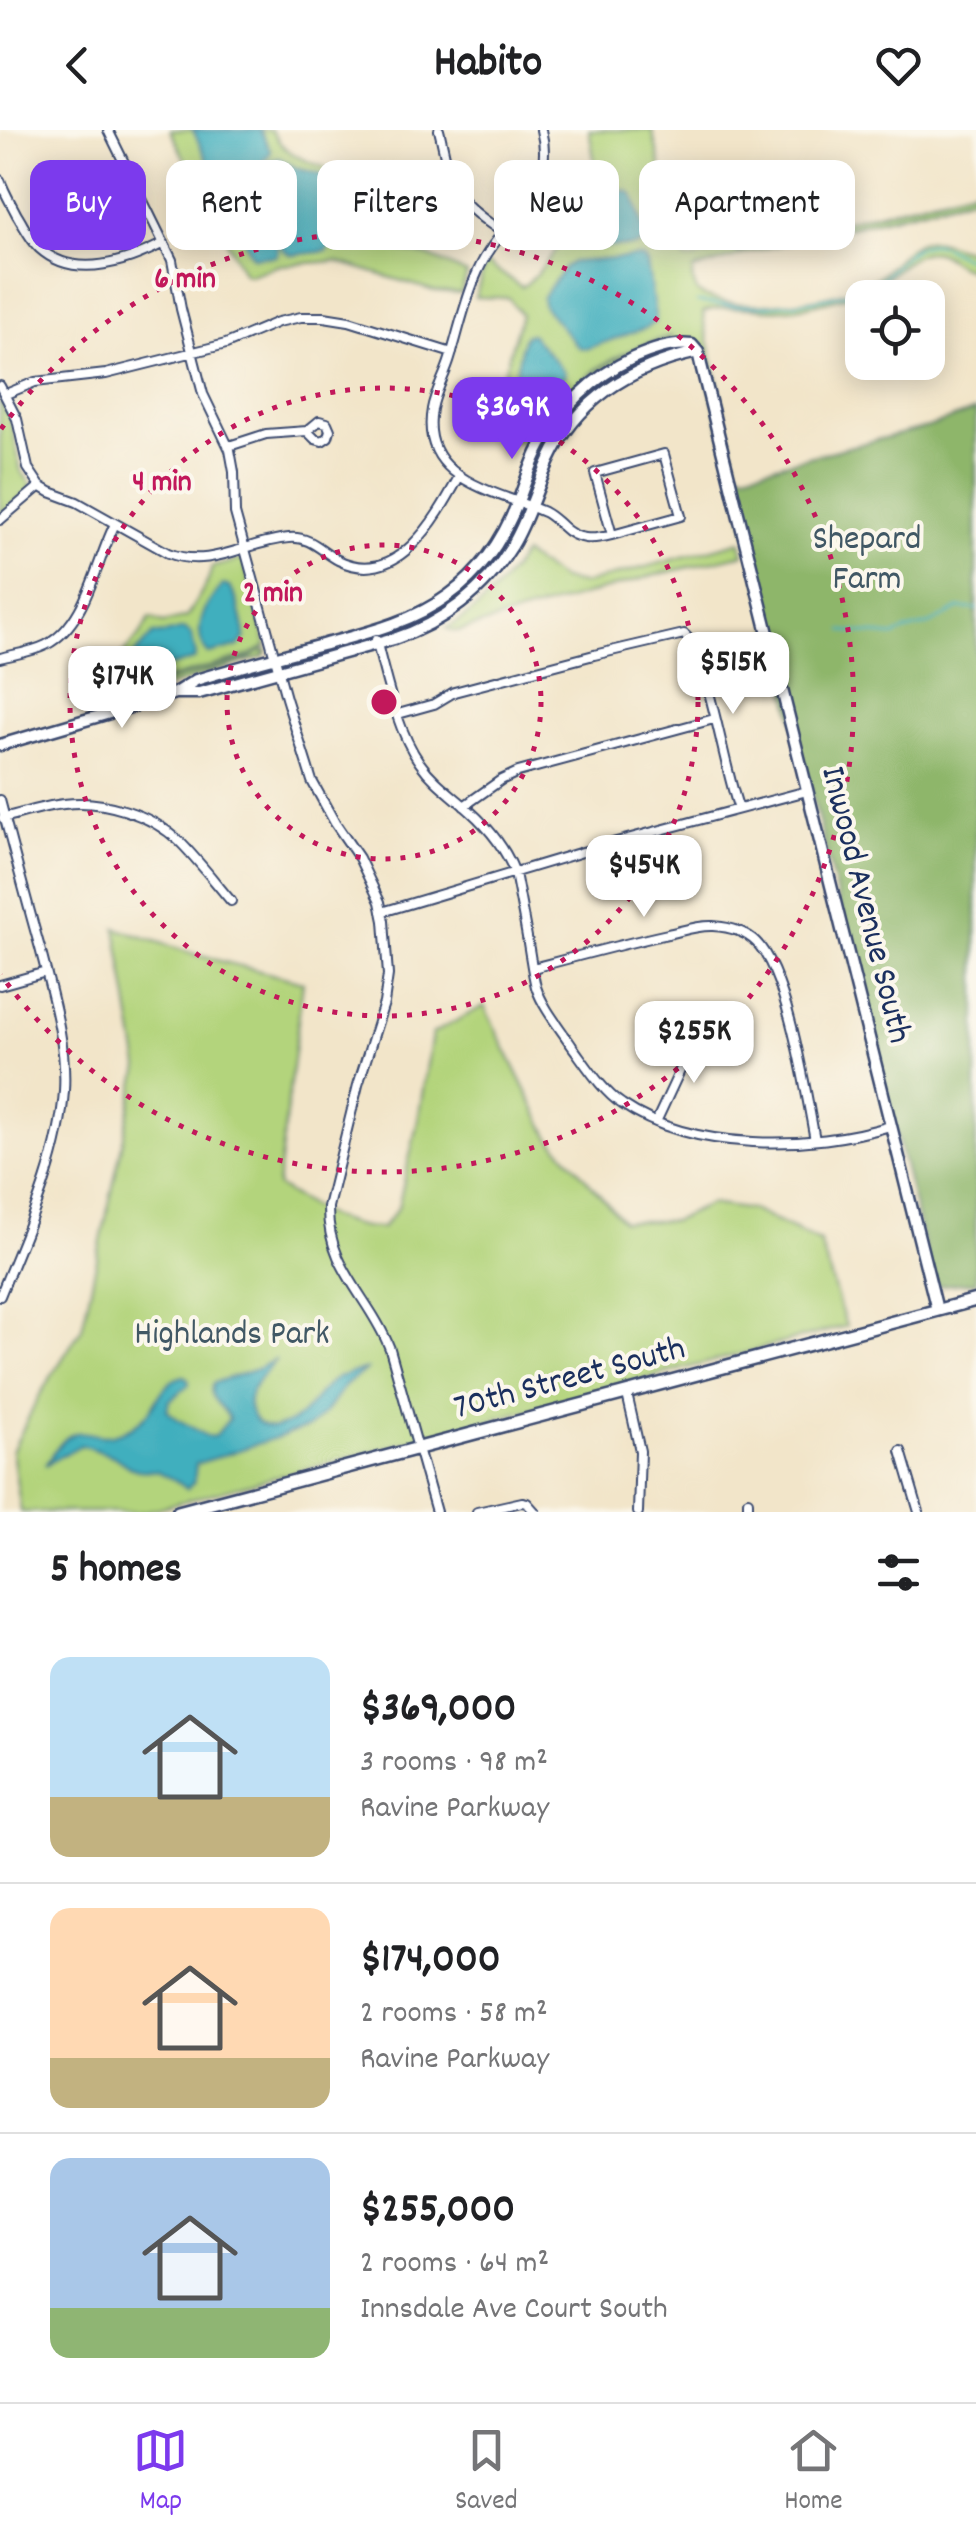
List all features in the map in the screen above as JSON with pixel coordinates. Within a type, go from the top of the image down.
[{"type":"main road","name":"70th Street South","points":[[178,1512],[976,1300]]},
{"type":"street","points":[[108,130],[172,263],[206,402],[229,446],[234,468],[234,508],[312,781],[359,858],[382,912],[388,975],[384,1004],[358,1085],[328,1208],[328,1228],[339,1264],[384,1333],[436,1512]]},
{"type":"street","points":[[439,130],[447,160]]},
{"type":"street","points":[[541,130],[545,160]]},
{"type":"street","points":[[0,180],[32,239],[61,262],[98,266],[164,243]]},
{"type":"street","points":[[474,209],[494,225]]},
{"type":"street","points":[[494,246],[477,271],[434,402],[430,427],[439,454],[459,477],[475,486],[551,516],[576,536],[594,539],[612,535],[681,516],[664,454],[595,474],[612,535]]},
{"type":"street","points":[[452,352],[349,321],[314,316],[280,321],[233,342],[102,375],[35,382],[3,390],[20,426],[28,468],[40,486],[184,558],[207,558],[296,538],[314,543],[346,563],[382,563],[424,534],[459,477]]},
{"type":"street","points":[[0,744],[174,694],[199,693],[377,644],[427,626],[464,601],[505,558],[558,443],[593,400],[620,380],[646,368],[698,352],[688,343],[661,348],[605,374],[584,392],[544,439],[494,548],[462,584],[425,611],[373,630],[196,680],[174,694]]},
{"type":"street","name":"Inwood Avenue South","points":[[698,352],[936,1310]]},
{"type":"street","points":[[229,446],[266,434],[307,432]]},
{"type":"street","points":[[0,520],[40,486]]},
{"type":"street","points":[[0,658],[42,646],[64,631],[94,580],[115,524]]},
{"type":"street","points":[[373,630],[407,743],[421,765],[504,849],[516,873],[536,986],[606,1091],[619,1103],[656,1122],[712,1138],[791,1142],[857,1136],[890,1126]]},
{"type":"street","points":[[398,714],[434,704],[454,692],[684,634],[701,667],[738,809]]},
{"type":"street","points":[[464,806],[518,772],[714,719]]},
{"type":"street","points":[[382,912],[616,842],[807,792]]},
{"type":"street","points":[[0,800],[62,1043],[64,1092],[55,1144],[0,1296]]},
{"type":"street","points":[[2,819],[82,803],[146,819],[177,839],[231,901]]},
{"type":"street","points":[[533,968],[703,926],[734,929],[748,936],[766,954],[778,976],[815,1140]]},
{"type":"street","points":[[0,985],[46,972]]},
{"type":"street","points":[[656,1122],[697,1034]]},
{"type":"street","points":[[627,1394],[640,1451],[638,1512]]},
{"type":"street","points":[[901,1450],[918,1512]]},
{"type":"street","points":[[748,1501],[748,1512]]},
{"type":"street","points":[[477,1512],[522,1502],[535,1512]]},
{"type":"green space","points":[[170,130],[271,130],[291,153],[317,165],[317,250],[396,250],[430,257],[467,274],[461,293],[434,291],[336,261],[280,265],[244,274],[232,250],[297,250],[297,160],[185,160]]},
{"type":"green space","points":[[589,130],[652,130],[659,160],[639,160],[639,250],[682,250],[685,259],[730,250],[744,254],[693,270],[697,292],[714,299],[761,304],[845,291],[845,296],[805,307],[723,308],[703,312],[736,463],[739,471],[745,473],[733,476],[700,347],[688,339],[630,356],[545,429],[533,448],[554,414],[593,375],[624,356],[671,336],[626,352],[588,375],[557,405],[529,444],[504,437],[491,425],[521,315],[509,298],[475,297],[486,263],[522,287],[555,250],[619,250],[619,160],[593,160]]},
{"type":"green space","points":[[976,188],[976,196],[855,226],[855,219]]},
{"type":"green space","points":[[937,241],[976,251],[976,269],[962,267],[940,253],[927,252],[910,259],[885,279],[872,280],[917,243]]},
{"type":"green space","points":[[0,397],[12,425],[21,471],[32,485],[0,514]]},
{"type":"green space","name":"Shepard Farm","points":[[976,410],[976,1282],[934,1286],[733,476],[928,427]]},
{"type":"green space","points":[[741,541],[744,554],[459,631],[447,628],[489,596],[523,554],[562,580],[583,584]]},
{"type":"green space","points":[[243,559],[267,646],[248,656],[82,703],[84,688],[107,672],[150,618],[163,623],[187,617],[212,567]]},
{"type":"green space","points":[[267,651],[263,657],[85,713],[83,706],[249,658]]},
{"type":"green space","name":"Highlands Park","points":[[116,928],[197,955],[303,982],[277,1186],[314,1208],[354,1225],[382,1228],[398,1208],[432,1034],[484,1006],[549,1136],[623,1221],[673,1221],[710,1204],[752,1210],[820,1242],[846,1326],[143,1512],[21,1512],[12,1451],[39,1396],[82,1328],[139,1067]]},
{"type":"water","points":[[193,130],[260,130],[271,152],[264,160],[207,160]]},
{"type":"water","points":[[297,168],[317,173],[317,250],[328,250],[292,255],[283,250],[297,250]]},
{"type":"water","points":[[624,190],[634,197],[639,214],[639,245],[619,247],[619,192]]},
{"type":"water","points":[[249,250],[278,250],[276,256],[254,257]]},
{"type":"water","points":[[639,257],[647,263],[656,321],[586,349],[578,347],[544,307],[542,298],[572,262]]},
{"type":"water","points":[[531,334],[565,376],[521,416],[512,418],[507,413],[523,339]]},
{"type":"water","points":[[223,585],[235,597],[245,638],[237,647],[208,654],[200,627]]},
{"type":"water","points":[[184,629],[191,634],[194,660],[121,675],[153,634]]},
{"type":"water","points":[[276,1359],[249,1398],[253,1417],[267,1427],[296,1419],[337,1378],[368,1369],[346,1384],[309,1427],[196,1464],[194,1482],[187,1489],[157,1471],[129,1467],[113,1456],[81,1445],[45,1465],[60,1444],[75,1433],[108,1436],[132,1427],[146,1416],[169,1383],[184,1376],[189,1385],[169,1401],[167,1410],[207,1437],[215,1436],[229,1419],[212,1394],[213,1383]]},
{"type":"waterway","points":[[697,302],[780,305],[853,292],[875,283],[924,245],[938,245],[976,258]]},
{"type":"waterway","points":[[843,631],[894,636],[931,624],[959,608],[976,609]]}]
